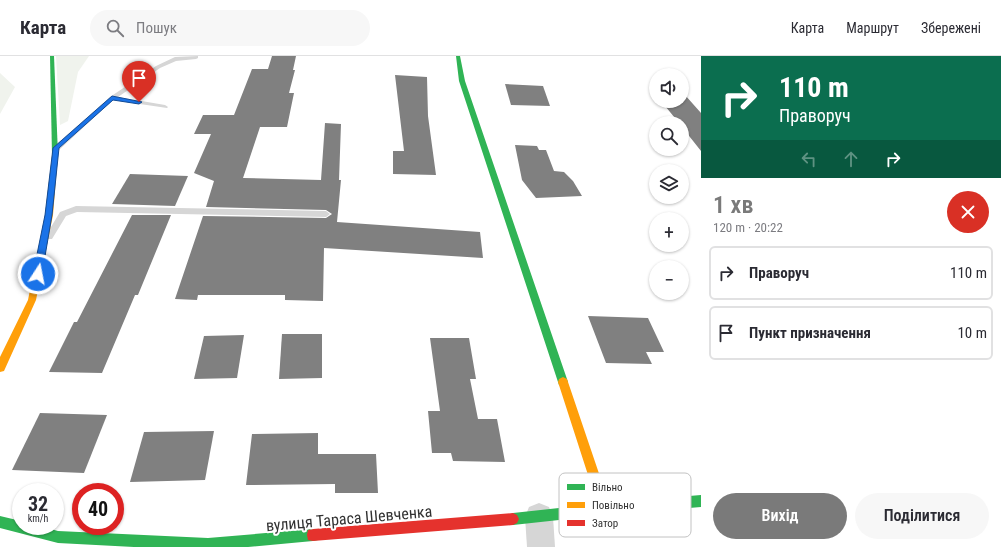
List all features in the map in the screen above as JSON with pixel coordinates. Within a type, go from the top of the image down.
[{"type":"street","points":[[0,368],[32,300],[49,215],[56,148],[52,56]]},
{"type":"street","points":[[458,56],[462,80],[592,473]]},
{"type":"street","name":"вулиця Тараса Шевченка","points":[[691,502],[701,501]]},
{"type":"street","name":"вулиця Тараса Шевченка","points":[[0,522],[58,537],[207,546],[559,515]]},
{"type":"street","points":[[539,517],[541,547]]},
{"type":"lane","points":[[56,148],[112,98],[158,67],[175,59],[196,56]]},
{"type":"lane","points":[[112,98],[165,107]]},
{"type":"lane","points":[[43,247],[63,214],[76,208],[326,214]]},
{"type":"shaded area","points":[[56,56],[89,56],[78,72],[68,121],[60,125]]},
{"type":"shaded area","points":[[0,73],[15,87],[0,114]]},
{"type":"building","points":[[272,56],[296,56],[293,70],[295,70],[289,93],[294,93],[287,127],[260,127],[243,178],[321,180],[325,123],[341,124],[339,180],[341,180],[337,222],[480,232],[483,258],[324,248],[323,301],[285,300],[285,295],[198,295],[197,300],[175,299],[203,216],[326,218],[332,214],[326,210],[206,207],[214,181],[194,173],[211,134],[194,134],[203,115],[234,115],[252,69],[268,69]]},
{"type":"building","points":[[395,75],[427,77],[428,116],[436,175],[393,174],[393,151],[404,151]]},
{"type":"building","points":[[505,84],[543,86],[550,106],[511,105]]},
{"type":"building","points":[[689,100],[701,113],[701,151],[689,136],[689,116],[673,116],[667,108],[689,108]]},
{"type":"building","points":[[515,145],[537,146],[539,150],[546,150],[554,171],[564,172],[573,181],[582,196],[536,198],[522,180]]},
{"type":"building","points":[[130,174],[188,176],[175,206],[112,204]]},
{"type":"building","points":[[132,215],[171,215],[138,295],[135,295],[102,373],[49,372],[74,322],[77,322]]},
{"type":"building","points":[[588,316],[648,318],[664,352],[646,352],[652,364],[606,363]]},
{"type":"building","points":[[282,334],[322,334],[322,378],[279,379]]},
{"type":"building","points":[[244,335],[237,378],[194,379],[204,336]]},
{"type":"building","points":[[430,338],[469,338],[476,379],[470,379],[478,419],[497,419],[505,462],[453,461],[451,453],[432,453],[428,411],[440,411]]},
{"type":"building","points":[[40,413],[107,415],[84,473],[12,470]]},
{"type":"building","points":[[214,431],[205,480],[130,482],[144,432]]},
{"type":"building","points":[[318,433],[318,454],[376,454],[378,493],[335,493],[335,484],[246,485],[252,434]]},
{"type":"traffic: fast","points":[[52,56],[55,155]]},
{"type":"traffic: fast","points":[[458,56],[462,81],[563,382]]},
{"type":"traffic: fast","points":[[691,502],[701,501]]},
{"type":"traffic: fast","points":[[513,519],[559,514]]},
{"type":"traffic: fast","points":[[0,522],[58,537],[208,544],[313,535]]},
{"type":"traffic: slow","points":[[0,368],[32,300],[49,215],[55,155]]},
{"type":"traffic: slow","points":[[563,382],[593,473]]},
{"type":"traffic: jam","points":[[313,535],[513,519]]},
{"type":"route","points":[[38,274],[49,215],[56,148],[112,98],[139,102]]}]
